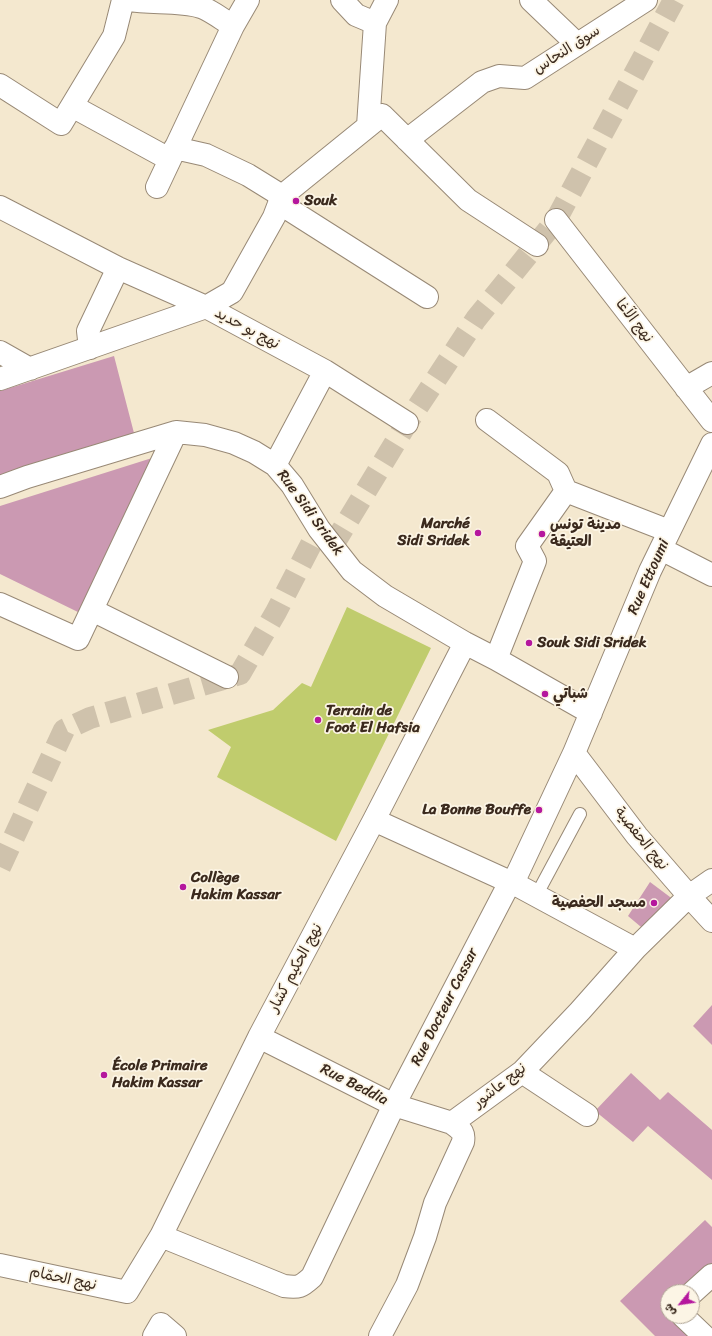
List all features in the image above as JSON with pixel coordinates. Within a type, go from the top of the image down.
[{"type":"street","points":[[0,85],[61,124],[114,36],[124,0]]},
{"type":"street","points":[[128,0],[186,4],[202,8],[233,26]]},
{"type":"street","points":[[156,187],[233,26],[248,0]]},
{"type":"street","points":[[342,0],[356,15],[375,23]]},
{"type":"street","points":[[368,126],[375,23],[387,0]]},
{"type":"street","points":[[531,0],[577,44]]},
{"type":"street","name":"سوق النحاس","points":[[407,140],[482,82],[499,76],[525,78],[646,0]]},
{"type":"street","points":[[72,106],[172,154],[206,155],[248,175],[281,199],[427,297]]},
{"type":"street","points":[[0,207],[118,268],[206,307],[232,292],[274,217],[281,199],[382,115],[468,200],[537,246]]},
{"type":"street","name":"نهج الآغا","points":[[556,220],[712,421]]},
{"type":"street","points":[[90,348],[88,331],[118,268]]},
{"type":"street","name":"نهج بو حديد","points":[[0,379],[206,307],[325,371],[407,423]]},
{"type":"street","points":[[0,352],[30,369]]},
{"type":"street","points":[[275,465],[325,371]]},
{"type":"street","points":[[686,388],[712,373]]},
{"type":"street","points":[[486,420],[558,473],[566,491],[665,540],[712,575]]},
{"type":"street","points":[[0,604],[78,639],[176,432]]},
{"type":"street","name":"Rue Sidi Sridek","points":[[0,487],[27,477],[176,432],[205,435],[234,443],[254,452],[275,465],[292,485],[319,529],[352,571],[386,596],[465,643],[592,713]]},
{"type":"street","name":"Rue Ettoumi","points":[[592,713],[650,571],[712,444]]},
{"type":"street","points":[[496,659],[535,561],[527,546],[566,491]]},
{"type":"street","points":[[92,610],[228,677]]},
{"type":"street","name":"نهج الحكيم كسّار","points":[[127,1292],[161,1236],[259,1037],[374,820],[465,643]]},
{"type":"street","name":"Rue Docteur Cassar","points":[[161,1236],[284,1286],[296,1288],[304,1285],[312,1277],[394,1106],[512,883],[592,713]]},
{"type":"street","name":"نهج الحفصية","points":[[574,753],[637,836],[688,896],[712,921]]},
{"type":"street","points":[[374,820],[512,883],[635,949]]},
{"type":"street","name":"نهج عاشور","points":[[452,1123],[522,1072],[580,1011],[635,949],[688,896],[712,880]]},
{"type":"street","name":"Rue Beddia","points":[[259,1037],[394,1106],[452,1123]]},
{"type":"street","points":[[522,1072],[587,1115]]},
{"type":"street","points":[[380,1336],[407,1285],[435,1203],[463,1142],[463,1132],[452,1123]]},
{"type":"street","name":"نهج الحمّام","points":[[0,1265],[127,1292]]},
{"type":"street","points":[[700,1286],[712,1275]]},
{"type":"street","points":[[154,1336],[161,1324],[175,1336]]},
{"type":"street","points":[[691,1324],[704,1336]]},
{"type":"lane","points":[[536,896],[580,814]]},
{"type":"green space","name":"Terrain de Foot El Hafsia","points":[[347,607],[431,648],[336,841],[217,777],[231,747],[208,730],[273,710],[302,683],[311,687]]},
{"type":"building","points":[[114,356],[134,433],[0,476],[0,391]]},
{"type":"building","points":[[152,458],[82,614],[0,574],[0,506]]},
{"type":"building","points":[[650,882],[674,900],[647,932],[628,916]]},
{"type":"building","points":[[712,1005],[712,1045],[693,1026]]},
{"type":"building","points":[[631,1073],[660,1100],[668,1092],[712,1130],[712,1180],[648,1126],[633,1142],[595,1111]]},
{"type":"building","points":[[705,1220],[712,1227],[712,1268],[696,1284],[660,1284],[660,1324],[686,1324],[698,1336],[655,1336],[620,1301]]},
{"type":"tunnel","points":[[332,547],[407,423],[476,319],[556,220],[674,0]]},
{"type":"tunnel","points":[[0,867],[64,730],[90,718],[240,674],[276,612],[319,529]]},
{"type":"place","name":"Souk","points":[[296,201]]},
{"type":"place","name":"Marché Sidi Sridek","points":[[478,533]]},
{"type":"place","name":"مدينة تونس العتيقة","points":[[542,534]]},
{"type":"place","name":"Souk Sidi Sridek","points":[[529,643]]},
{"type":"place","name":"شباتي","points":[[545,694]]},
{"type":"place","name":"Terrain de Foot El Hafsia","points":[[318,720]]},
{"type":"place","name":"La Bonne Bouffe","points":[[539,810]]},
{"type":"place","name":"Collège Hakim Kassar","points":[[183,887]]},
{"type":"place","name":"مسجد الحفصية","points":[[654,903]]},
{"type":"place","name":"École Primaire Hakim Kassar","points":[[104,1075]]}]
